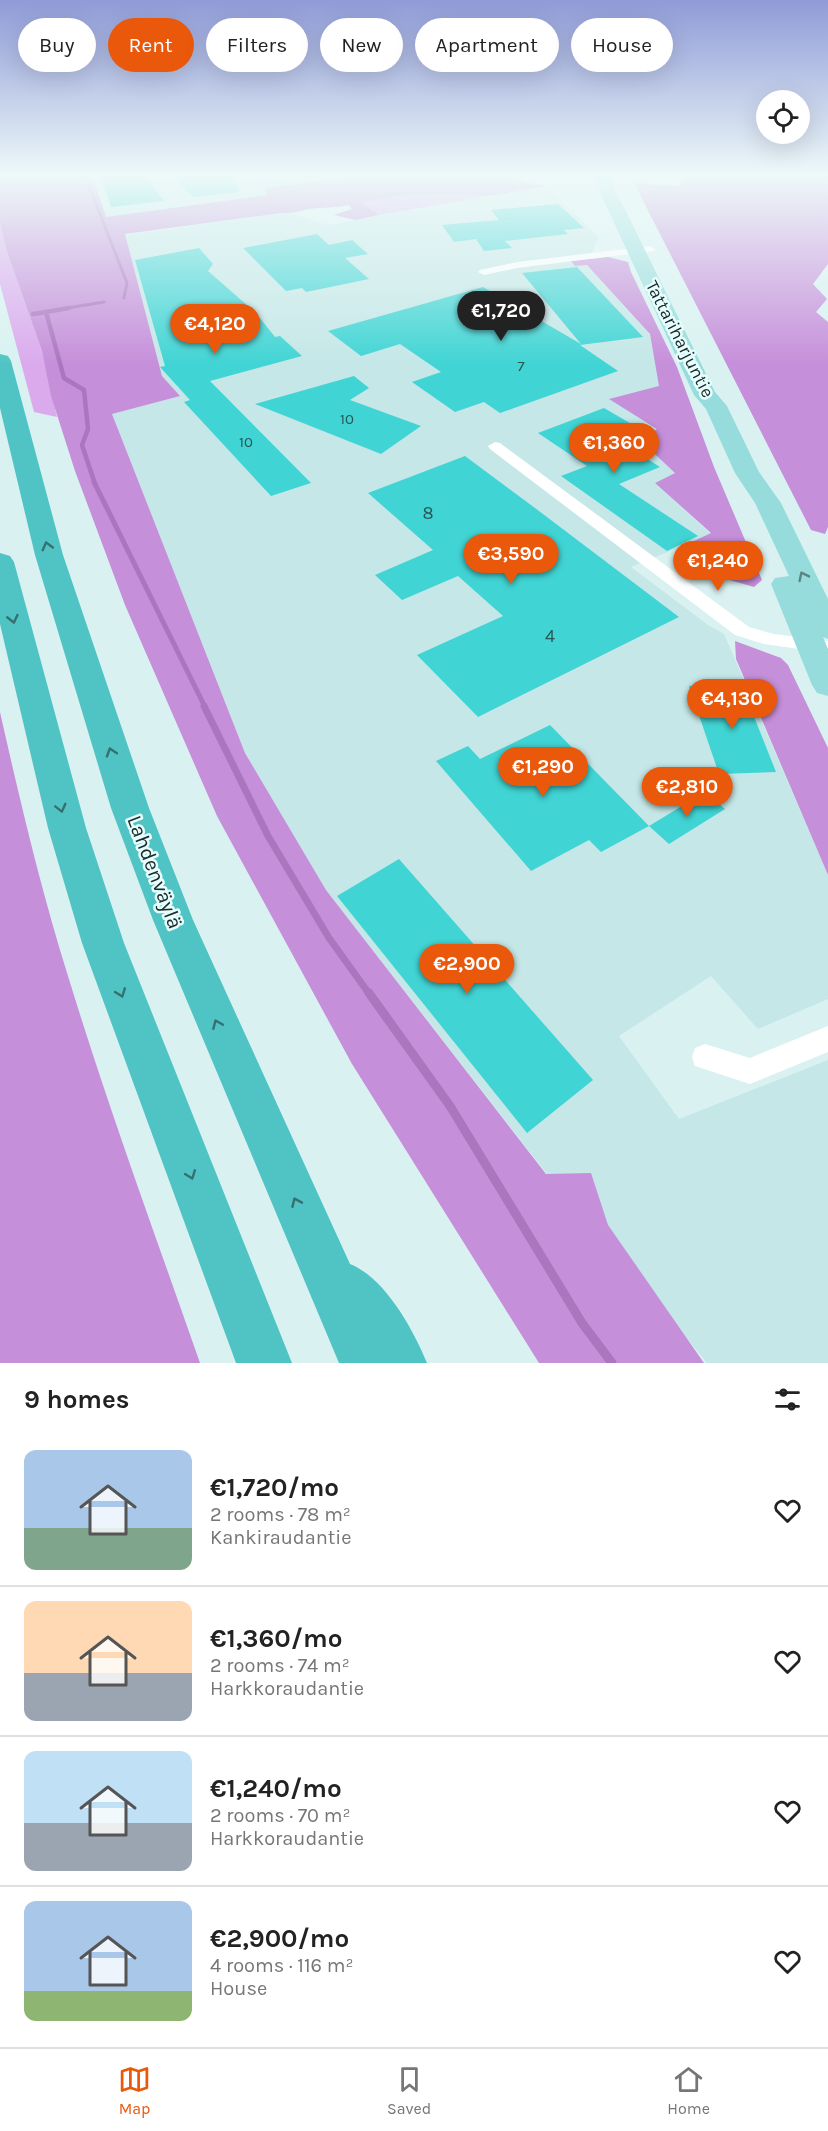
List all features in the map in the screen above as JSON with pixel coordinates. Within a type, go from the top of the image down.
[{"type":"highway","name":"Lahdenväylä","points":[[0,361],[12,416],[49,555],[130,808],[178,931],[366,1363]]},
{"type":"highway","points":[[0,562],[67,828],[103,943],[264,1363]]},
{"type":"highway","points":[[320,1255],[382,1333],[399,1363]]},
{"type":"main road","name":"Tattariharjuntie","points":[[635,237],[643,250]]},
{"type":"main road","name":"Tattariharjuntie","points":[[638,237],[705,395],[716,406],[747,474],[768,503],[823,638],[828,685]]},
{"type":"street","points":[[484,272],[518,265],[643,250]]},
{"type":"street","points":[[495,446],[742,631],[773,642],[823,638]]},
{"type":"street","points":[[705,1057],[750,1071],[828,1039]]},
{"type":"shaded area","points":[[0,237],[3,237],[42,351],[57,417],[34,412],[0,284]]},
{"type":"shaded area","points":[[3,237],[126,237],[162,376],[180,396],[112,414],[245,753],[326,890],[546,1174],[591,1173],[608,1225],[704,1363],[539,1363],[352,1064],[217,816],[125,605],[75,471],[51,396],[42,351]]},
{"type":"shaded area","points":[[125,237],[598,237],[587,265],[650,334],[660,387],[610,399],[658,429],[641,440],[675,473],[655,483],[711,534],[631,567],[708,625],[724,634],[828,875],[828,999],[758,1029],[711,976],[619,1036],[679,1119],[828,1060],[828,1363],[707,1363],[586,1213],[547,1174],[326,890],[245,753],[112,414],[179,396],[162,376]]},
{"type":"shaded area","points":[[661,237],[828,237],[828,264],[813,284],[827,299],[816,312],[828,322],[828,527],[825,534],[811,530]]},
{"type":"shaded area","points":[[608,257],[628,262],[677,367],[714,467],[762,580],[754,587],[691,569],[677,549],[711,533],[655,483],[675,473],[640,440],[657,429],[609,399],[659,386],[650,334],[587,265],[575,266],[571,261]]},
{"type":"shaded area","points":[[735,641],[781,658],[788,665],[828,748],[828,875],[736,659]]},
{"type":"shaded area","points":[[0,712],[31,845],[83,1025],[200,1363],[0,1363]]},
{"type":"building","points":[[303,237],[320,237],[329,245],[352,240],[368,254],[345,258],[369,279],[306,292],[302,288],[286,291],[243,248]]},
{"type":"building","points":[[450,237],[545,237],[505,241],[512,248],[484,251],[476,239],[454,242]]},
{"type":"building","points":[[199,248],[213,264],[208,271],[256,313],[275,337],[280,336],[302,356],[210,381],[311,483],[271,496],[184,402],[190,400],[160,367],[165,366],[135,260]]},
{"type":"building","points":[[577,267],[643,337],[580,345],[618,371],[500,413],[484,402],[455,412],[412,382],[441,372],[400,344],[361,356],[328,331],[483,287],[581,344],[522,273]]},
{"type":"building","points":[[354,376],[369,388],[350,400],[421,426],[381,454],[255,404]]},
{"type":"building","points":[[604,408],[635,426],[611,436],[660,467],[619,484],[698,536],[667,551],[561,476],[587,466],[538,433]]},
{"type":"building","points":[[465,456],[679,617],[478,717],[417,655],[503,616],[458,576],[402,600],[375,575],[433,550],[368,493]]},
{"type":"building","points":[[741,684],[776,772],[719,774],[689,686]]},
{"type":"building","points":[[550,725],[649,826],[601,852],[589,840],[531,871],[436,761],[468,746],[480,759]]},
{"type":"building","points":[[705,792],[725,809],[669,844],[649,826]]},
{"type":"building","points":[[399,859],[593,1080],[527,1133],[337,896]]},
{"type":"waterway","points":[[109,237],[127,283],[124,298]]},
{"type":"waterway","points":[[61,309],[104,302]]},
{"type":"waterway","points":[[46,312],[69,308]]},
{"type":"waterway","points":[[33,314],[46,312]]},
{"type":"waterway","points":[[46,312],[64,378],[84,390],[88,429],[82,445],[95,484]]},
{"type":"waterway","points":[[94,482],[205,707]]},
{"type":"waterway","points":[[204,706],[268,836],[329,938],[370,995]]},
{"type":"waterway","points":[[369,993],[450,1106],[582,1323],[612,1363]]}]
